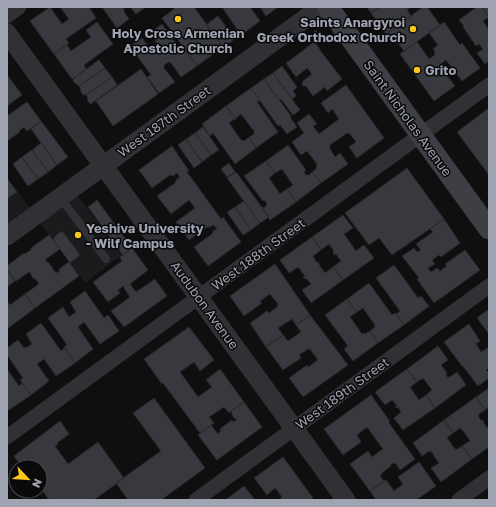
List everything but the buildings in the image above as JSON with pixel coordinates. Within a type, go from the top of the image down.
[{"type":"main road","name":"Saint Nicholas Avenue","points":[[328,7],[489,229]]},
{"type":"street","points":[[7,16],[19,7]]},
{"type":"street","name":"West 187th Street","points":[[7,236],[321,7]]},
{"type":"street","name":"Audubon Avenue","points":[[7,33],[346,500]]},
{"type":"street","name":"West 188th Street","points":[[7,437],[489,85]]},
{"type":"street","name":"West 189th Street","points":[[196,500],[489,286]]},
{"type":"street","points":[[459,500],[489,478]]},
{"type":"lane","points":[[60,197],[106,259]]},
{"type":"path","points":[[314,31],[317,34],[322,31]]},
{"type":"shaded area","name":"Yeshiva University - Wilf Campus","points":[[7,177],[35,215],[72,188],[122,255],[85,283],[35,216],[7,236]]},
{"type":"place","name":"Holy Cross Armenian Apostolic Church","points":[[178,19]]},
{"type":"place","name":"Saints Anargyroi Greek Orthodox Church","points":[[413,29]]},
{"type":"place","name":"Grito","points":[[417,70]]},
{"type":"place","name":"Yeshiva University - Wilf Campus","points":[[78,235]]}]
